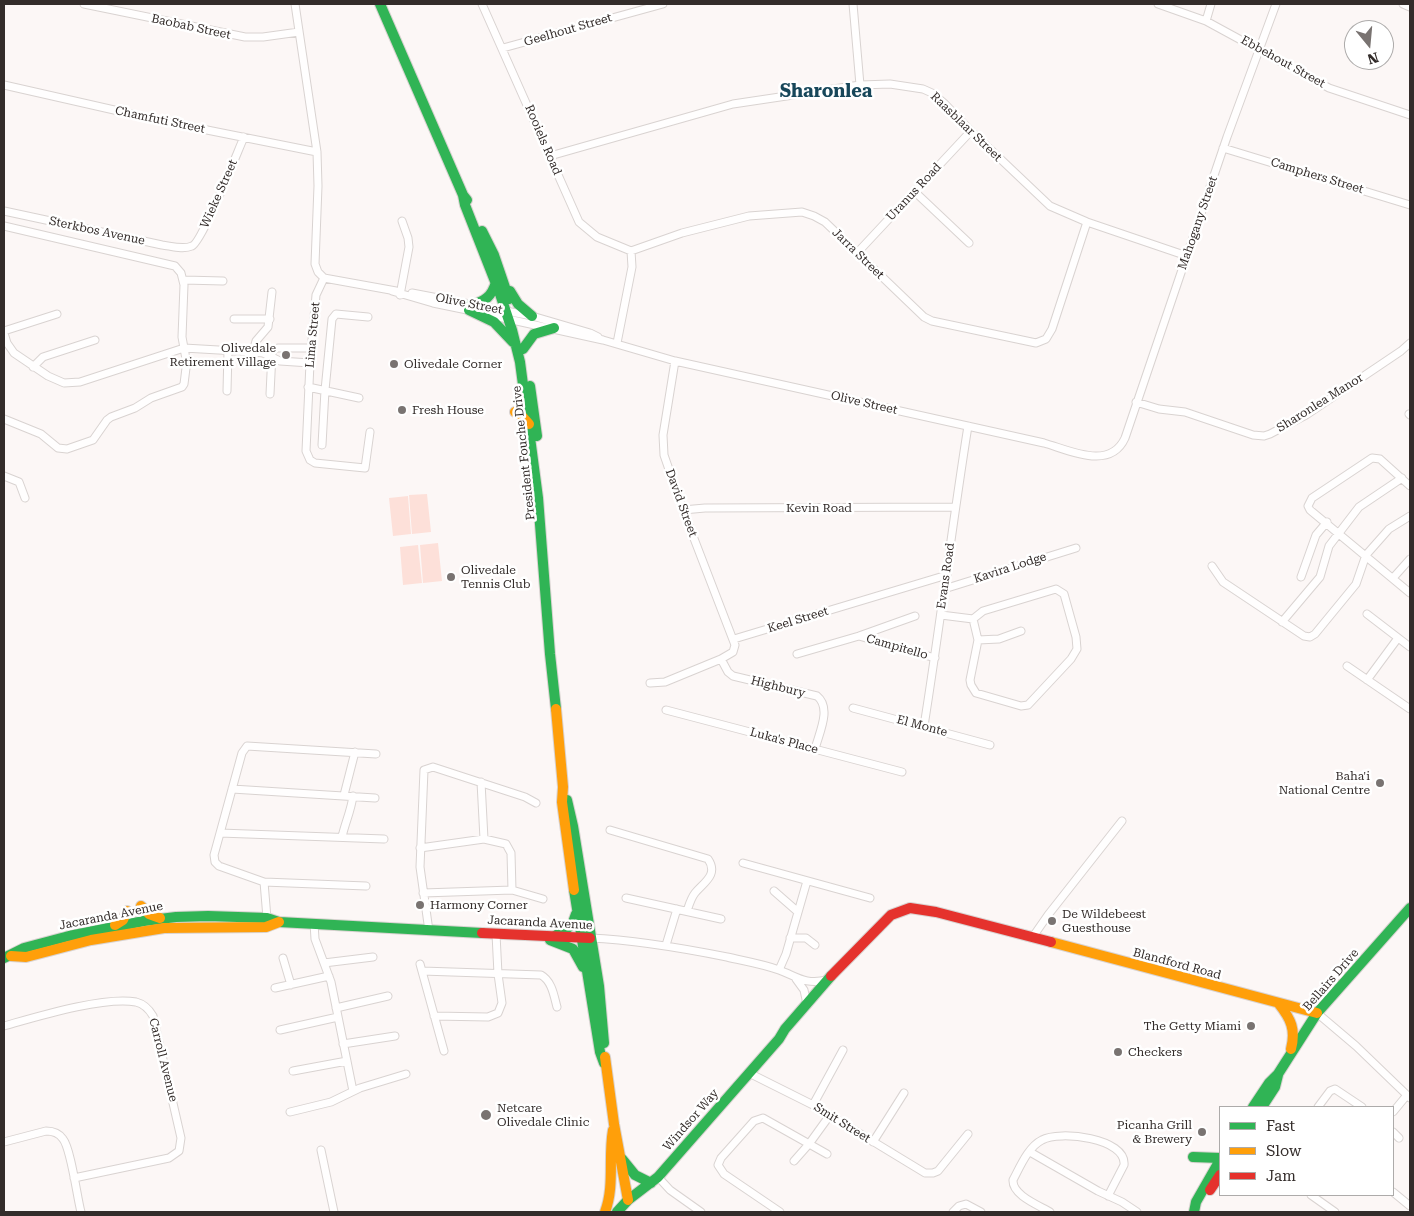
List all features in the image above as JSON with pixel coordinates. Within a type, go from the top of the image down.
[{"type":"street","name":"Baobab Street","points":[[84,4],[245,38],[299,32]]},
{"type":"street","points":[[295,4],[318,152],[314,264],[324,278]]},
{"type":"street","name":"President Fouche Drive","points":[[380,4],[463,195],[465,205],[500,280],[520,349],[534,409],[542,482],[554,654],[552,661]]},
{"type":"street","name":"Rooiels Road","points":[[482,4],[503,48],[572,209],[583,227],[597,237],[631,251]]},
{"type":"street","name":"Geelhout Street","points":[[503,48],[663,4]]},
{"type":"street","points":[[853,4],[860,85]]},
{"type":"street","name":"Ebbehout Street","points":[[1158,4],[1206,21],[1329,88],[1410,115]]},
{"type":"street","points":[[1206,21],[1211,4]]},
{"type":"street","name":"Mahogany Street","points":[[1122,444],[1223,148],[1276,4]]},
{"type":"street","points":[[1404,4],[1410,7]]},
{"type":"street","name":"Raasblaar Street","points":[[550,156],[733,104],[860,85],[890,84],[928,90],[945,104],[1050,206],[1087,222],[1186,256]]},
{"type":"street","name":"Chamfuti Street","points":[[4,85],[318,152]]},
{"type":"street","name":"Uranus Road","points":[[857,253],[971,131]]},
{"type":"street","name":"Wieke Street","points":[[190,247],[197,243],[244,137]]},
{"type":"street","name":"Camphers Street","points":[[1223,148],[1410,205]]},
{"type":"street","points":[[915,192],[969,243]]},
{"type":"street","name":"Sterkbos Avenue","points":[[4,211],[162,245],[181,248],[190,247]]},
{"type":"street","name":"Jarra Street","points":[[631,251],[682,233],[749,216],[792,212],[808,214],[820,219],[924,317],[932,321],[1036,343],[1046,339],[1052,329],[1087,222]]},
{"type":"street","points":[[400,293],[409,247],[402,221]]},
{"type":"street","points":[[4,226],[176,266],[184,280],[182,337],[186,368],[182,387],[151,398],[136,408],[111,417],[106,420],[93,440],[88,443],[62,450],[41,434],[4,419]]},
{"type":"street","points":[[617,343],[632,267],[631,251]]},
{"type":"street","name":"Olive Street","points":[[324,278],[511,316],[589,338],[617,343],[675,361],[1044,442],[1098,457],[1111,454],[1122,444]]},
{"type":"street","name":"Lima Street","points":[[324,278],[316,295],[308,387],[306,451],[310,460],[314,463],[365,468],[370,432]]},
{"type":"street","points":[[184,280],[223,281]]},
{"type":"street","points":[[470,308],[489,299],[500,280],[515,300],[532,316]]},
{"type":"street","points":[[253,352],[256,341],[268,327],[272,292]]},
{"type":"street","points":[[470,308],[495,321],[520,349],[534,334],[554,328]]},
{"type":"street","points":[[58,314],[4,332],[6,344],[14,353],[33,367],[55,380],[71,384],[184,348],[272,354],[280,361],[310,364]]},
{"type":"street","points":[[322,445],[331,322],[336,314],[368,317]]},
{"type":"street","name":"Olive Street","points":[[511,316],[532,316],[590,333],[603,340]]},
{"type":"street","points":[[234,319],[270,319]]},
{"type":"street","points":[[33,367],[43,357],[95,340]]},
{"type":"street","name":"Sharonlea Manor","points":[[1136,402],[1159,409],[1185,412],[1264,436],[1278,431],[1306,415],[1410,343]]},
{"type":"street","points":[[270,394],[272,354],[278,348],[311,348]]},
{"type":"street","name":"President Fouche Drive","points":[[520,349],[536,476],[563,788],[562,802],[575,898],[601,1000],[604,1063],[628,1200]]},
{"type":"street","points":[[227,391],[228,351]]},
{"type":"street","name":"David Street","points":[[675,361],[662,445],[667,468],[734,639]]},
{"type":"street","points":[[308,387],[359,398]]},
{"type":"street","points":[[515,412],[521,415],[529,425]]},
{"type":"street","name":"Evans Road","points":[[924,726],[968,426]]},
{"type":"street","points":[[1410,486],[1380,459],[1372,458],[1312,498],[1309,503],[1309,508],[1410,593]]},
{"type":"street","points":[[4,476],[19,482],[25,498]]},
{"type":"street","points":[[1282,622],[1320,577],[1329,546],[1339,532],[1360,507],[1402,478]]},
{"type":"street","name":"Kevin Road","points":[[683,510],[705,508],[955,507]]},
{"type":"street","points":[[1212,566],[1223,582],[1307,637],[1316,634],[1356,584],[1366,555],[1389,529],[1410,516]]},
{"type":"street","points":[[1301,577],[1316,536],[1327,522]]},
{"type":"street","name":"Kavira Lodge","points":[[944,589],[1076,548]]},
{"type":"street","points":[[1392,578],[1410,559]]},
{"type":"street","name":"Keel Street","points":[[734,639],[947,575]]},
{"type":"street","points":[[941,615],[973,619],[983,611],[1056,589],[1064,594],[1077,642],[1077,649],[1034,700],[1024,706],[982,695],[973,690],[970,685],[970,675],[978,640],[973,619]]},
{"type":"street","points":[[1367,614],[1410,648]]},
{"type":"street","name":"Campitello","points":[[797,654],[860,636],[915,616]]},
{"type":"street","points":[[978,640],[999,638],[1022,631]]},
{"type":"street","name":"Campitello","points":[[860,636],[935,658]]},
{"type":"street","points":[[1367,680],[1398,638]]},
{"type":"street","points":[[650,683],[665,682],[721,659],[733,652],[734,639]]},
{"type":"street","name":"Highbury","points":[[721,659],[728,672],[734,676],[817,696],[821,699],[825,713],[815,749]]},
{"type":"street","points":[[1347,666],[1410,708]]},
{"type":"street","name":"El Monte","points":[[853,708],[990,745]]},
{"type":"street","name":"Luka's Place","points":[[666,710],[902,772]]},
{"type":"street","points":[[366,886],[264,882],[248,878],[216,864],[214,855],[242,753],[247,746],[376,754]]},
{"type":"street","points":[[344,795],[355,752]]},
{"type":"street","points":[[429,931],[420,867],[424,770],[433,767],[525,796],[536,803]]},
{"type":"street","points":[[480,782],[484,839]]},
{"type":"street","name":"President Fouche Drive","points":[[563,788],[573,826],[586,938],[589,987],[600,1052],[604,1063]]},
{"type":"street","points":[[232,789],[375,798]]},
{"type":"street","points":[[342,837],[353,796]]},
{"type":"street","points":[[1032,938],[1122,821]]},
{"type":"street","points":[[610,830],[708,860],[711,867],[709,878],[696,892],[687,911]]},
{"type":"street","points":[[220,833],[384,839]]},
{"type":"street","points":[[420,848],[484,839],[506,844],[510,848],[512,861],[512,890]]},
{"type":"street","points":[[743,863],[870,898]]},
{"type":"street","points":[[779,970],[807,881]]},
{"type":"street","points":[[264,882],[267,918]]},
{"type":"street","points":[[423,893],[512,890],[543,899]]},
{"type":"street","points":[[774,891],[798,912]]},
{"type":"street","points":[[554,936],[567,930],[573,924],[576,916],[575,898]]},
{"type":"street","points":[[626,898],[721,919]]},
{"type":"street","points":[[142,906],[150,914],[160,919]]},
{"type":"street","name":"Blandford Road","points":[[910,908],[936,912],[1317,1014],[1356,1046],[1409,1096]]},
{"type":"street","name":"Windsor Way","points":[[617,1212],[628,1200],[654,1180],[853,952],[891,916],[910,908]]},
{"type":"street","name":"Bellairs Drive","points":[[1254,1106],[1269,1083],[1278,1074],[1317,1014],[1410,908]]},
{"type":"street","points":[[666,945],[677,909]]},
{"type":"street","points":[[112,927],[123,920],[127,911]]},
{"type":"street","name":"Jacaranda Avenue","points":[[7,957],[24,948],[112,927],[160,919],[208,916],[267,918],[279,922],[429,931],[586,938],[666,945],[779,970],[796,978],[813,982],[827,980]]},
{"type":"street","name":"Jacaranda Avenue","points":[[7,957],[26,957],[98,938],[164,928],[266,927],[279,922]]},
{"type":"street","points":[[314,923],[315,939],[329,976],[353,1091]]},
{"type":"street","points":[[434,1016],[488,1016],[498,1013],[502,1003],[496,934]]},
{"type":"street","points":[[538,936],[564,944],[573,949],[580,960],[589,987]]},
{"type":"street","points":[[790,938],[806,938],[815,945]]},
{"type":"street","name":"Windsor Way","points":[[779,1039],[788,1032],[857,956],[862,945]]},
{"type":"street","points":[[324,963],[373,957]]},
{"type":"street","points":[[283,958],[291,985]]},
{"type":"street","points":[[444,1051],[421,967],[545,977],[557,1007]]},
{"type":"street","points":[[275,988],[329,976]]},
{"type":"street","points":[[796,978],[804,990],[807,1004]]},
{"type":"street","points":[[336,1008],[388,996]]},
{"type":"street","name":"Carroll Avenue","points":[[4,1026],[58,1012],[111,1002],[135,1002],[142,1004],[153,1016],[181,1138],[179,1150],[169,1158],[74,1178]]},
{"type":"street","points":[[1280,1004],[1289,1015],[1294,1026],[1294,1038],[1289,1057]]},
{"type":"street","points":[[280,1030],[338,1017]]},
{"type":"street","points":[[343,1044],[394,1036]]},
{"type":"street","points":[[813,1104],[843,1050]]},
{"type":"street","points":[[293,1071],[347,1061]]},
{"type":"street","name":"Smit Street","points":[[749,1073],[813,1104],[922,1171],[934,1173],[941,1168],[968,1134]]},
{"type":"street","points":[[290,1112],[331,1102],[353,1091],[406,1074]]},
{"type":"street","name":"Bellairs Drive","points":[[1263,1106],[1275,1087],[1278,1074]]},
{"type":"street","points":[[1319,1106],[1330,1091],[1335,1088],[1361,1106]]},
{"type":"street","points":[[873,1142],[904,1093]]},
{"type":"street","points":[[1394,1111],[1409,1096]]},
{"type":"street","points":[[794,1161],[810,1144],[830,1115]]},
{"type":"street","points":[[780,1212],[724,1174],[719,1169],[720,1161],[754,1121],[760,1118],[769,1120],[827,1154]]},
{"type":"street","points":[[605,1212],[611,1196],[610,1142],[614,1124]]},
{"type":"street","points":[[4,1142],[46,1131],[57,1133],[65,1142],[80,1212]]},
{"type":"street","points":[[1394,1133],[1399,1138]]},
{"type":"street","points":[[1050,1212],[1020,1194],[1012,1184],[1030,1152],[1041,1140],[1055,1136],[1087,1137],[1101,1141],[1120,1153],[1124,1165],[1108,1196]]},
{"type":"street","points":[[321,1150],[334,1212]]},
{"type":"street","points":[[1030,1152],[1122,1202],[1136,1212]]},
{"type":"street","points":[[620,1156],[635,1175],[654,1180],[701,1212]]},
{"type":"street","points":[[1193,1157],[1219,1159]]},
{"type":"street","points":[[1194,1212],[1196,1202],[1219,1161]]},
{"type":"street","points":[[1194,1212],[1219,1177]]},
{"type":"street","points":[[1394,1193],[1410,1206]]},
{"type":"street","points":[[1312,1196],[1335,1212]]},
{"type":"street","points":[[953,1212],[959,1206],[966,1204],[981,1212]]},
{"type":"shaded area","points":[[427,494],[431,532],[412,534],[409,495]]},
{"type":"shaded area","points":[[408,496],[411,534],[393,536],[389,498]]},
{"type":"shaded area","points":[[438,543],[442,581],[423,583],[420,545]]},
{"type":"shaded area","points":[[418,545],[422,583],[403,585],[400,547]]},
{"type":"traffic: fast","points":[[380,4],[463,195],[467,200]]},
{"type":"traffic: fast","points":[[463,195],[465,205],[500,294],[520,362],[538,498],[556,709]]},
{"type":"traffic: fast","points":[[482,231],[494,255],[509,299]]},
{"type":"traffic: fast","points":[[470,305],[487,298],[496,282]]},
{"type":"traffic: fast","points":[[510,291],[518,304],[532,316]]},
{"type":"traffic: fast","points":[[469,310],[494,322],[513,342]]},
{"type":"traffic: fast","points":[[523,349],[534,334],[554,328]]},
{"type":"traffic: fast","points":[[530,386],[537,436]]},
{"type":"traffic: fast","points":[[567,800],[573,826],[599,986],[604,1043]]},
{"type":"traffic: fast","points":[[574,890],[600,1052],[604,1063]]},
{"type":"traffic: fast","points":[[1254,1106],[1269,1083],[1278,1074],[1317,1013],[1410,908]]},
{"type":"traffic: fast","points":[[555,936],[572,925],[576,914]]},
{"type":"traffic: fast","points":[[4,958],[24,948],[69,936],[144,921],[176,917],[267,918],[279,922],[482,933]]},
{"type":"traffic: fast","points":[[550,940],[573,949],[583,967]]},
{"type":"traffic: fast","points":[[617,1212],[628,1200],[658,1177],[779,1039],[785,1029],[831,976]]},
{"type":"traffic: fast","points":[[1263,1106],[1275,1087],[1278,1075]]},
{"type":"traffic: fast","points":[[1193,1157],[1219,1158]]},
{"type":"traffic: fast","points":[[622,1159],[635,1175],[651,1183]]},
{"type":"traffic: fast","points":[[1194,1212],[1196,1202],[1219,1162]]},
{"type":"traffic: slow","points":[[515,412],[521,415],[529,424]]},
{"type":"traffic: slow","points":[[556,709],[563,787],[562,802],[574,890]]},
{"type":"traffic: slow","points":[[141,906],[149,914],[160,918]]},
{"type":"traffic: slow","points":[[115,925],[123,920],[127,911]]},
{"type":"traffic: slow","points":[[11,956],[26,957],[91,940],[164,928],[266,927],[279,922]]},
{"type":"traffic: slow","points":[[1051,942],[1317,1013]]},
{"type":"traffic: slow","points":[[1279,1004],[1287,1015],[1293,1030],[1291,1049]]},
{"type":"traffic: slow","points":[[605,1057],[614,1124],[628,1200]]},
{"type":"traffic: slow","points":[[605,1212],[611,1182],[613,1130]]},
{"type":"traffic: jam","points":[[831,976],[891,915],[910,908],[936,912],[1051,942]]},
{"type":"traffic: jam","points":[[482,933],[590,938]]},
{"type":"traffic: jam","points":[[1210,1190],[1219,1176]]},
{"type":"place","name":"Olivedale Retirement Village","points":[[286,355]]},
{"type":"place","name":"Olivedale Corner","points":[[394,364]]},
{"type":"place","name":"Fresh House","points":[[402,410]]},
{"type":"place","name":"Olivedale Tennis Club","points":[[451,577]]},
{"type":"place","name":"Baha'i National Centre","points":[[1380,783]]},
{"type":"place","name":"Harmony Corner","points":[[420,905]]},
{"type":"place","name":"De Wildebeest Guesthouse","points":[[1052,921]]},
{"type":"place","name":"The Getty Miami","points":[[1251,1026]]},
{"type":"place","name":"Checkers","points":[[1118,1052]]},
{"type":"place","name":"Netcare Olivedale Clinic","points":[[486,1115]]},
{"type":"place","name":"Picanha Grill & Brewery","points":[[1202,1132]]},
{"type":"district","name":"Sharonlea","points":[[826,92]]}]
